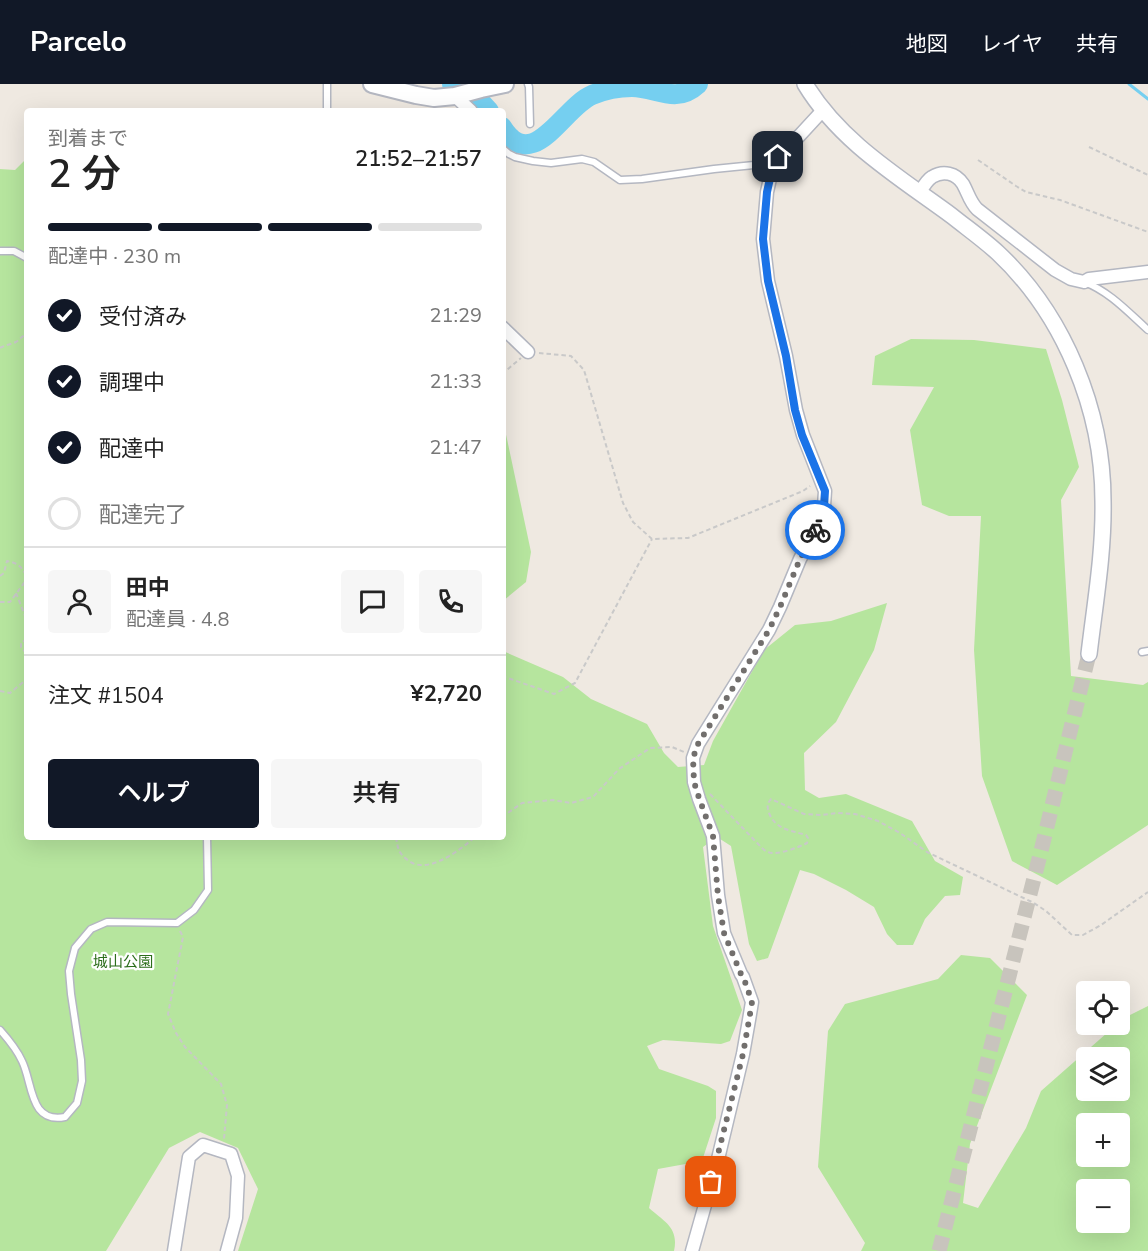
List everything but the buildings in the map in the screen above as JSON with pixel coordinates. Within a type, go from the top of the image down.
[{"type":"main road","points":[[372,84],[434,98],[457,96],[505,84]]},
{"type":"street","points":[[805,84],[847,136],[872,159],[920,192],[998,252],[1029,288],[1054,325],[1072,358],[1094,417],[1103,498],[1102,537],[1089,654]]},
{"type":"street","points":[[457,96],[468,108]]},
{"type":"street","points":[[692,1251],[718,1159],[743,1054],[752,1002],[724,933],[713,836],[694,782],[693,758],[698,744],[769,630],[821,518],[824,506],[825,491],[802,435],[795,410],[786,356],[768,281],[763,239],[767,192],[777,160],[824,109]]},
{"type":"street","points":[[920,192],[932,177],[945,173],[953,175],[959,179],[977,209],[1055,270],[1071,279],[1084,282],[1089,279],[1148,272]]},
{"type":"street","points":[[506,331],[528,352]]},
{"type":"street","points":[[174,1251],[189,1157],[203,1145],[231,1154],[238,1176],[236,1218],[227,1251]]},
{"type":"lane","points":[[327,84],[327,108]]},
{"type":"lane","points":[[528,84],[530,87],[530,124]]},
{"type":"lane","points":[[506,151],[533,161],[551,163],[582,159],[594,162],[620,180],[754,165],[777,160]]},
{"type":"lane","points":[[0,251],[14,251],[24,256]]},
{"type":"lane","points":[[1084,282],[1099,289],[1148,330]]},
{"type":"lane","points":[[0,1030],[22,1061],[36,1108],[47,1116],[65,1117],[77,1103],[82,1081],[69,971],[75,948],[92,929],[107,922],[177,923],[194,910],[208,890],[207,840]]},
{"type":"path","points":[[1089,147],[1148,175]]},
{"type":"path","points":[[978,160],[1026,192],[1060,200],[1148,232]]},
{"type":"path","points":[[0,348],[16,342],[24,336]]},
{"type":"path","points":[[506,371],[528,352],[571,356],[584,370],[623,503],[633,522],[652,539],[688,538],[803,491],[819,479]]},
{"type":"path","points":[[506,677],[554,694],[575,683],[652,539]]},
{"type":"path","points":[[0,576],[4,573],[7,561],[16,562],[24,572]]},
{"type":"path","points":[[0,602],[10,602],[24,582]]},
{"type":"path","points":[[16,592],[24,613]]},
{"type":"path","points":[[0,691],[10,693],[24,681]]},
{"type":"path","points":[[506,814],[522,803],[553,800],[571,803],[593,797],[619,770],[650,748],[672,747],[686,752],[693,758]]},
{"type":"path","points":[[695,772],[704,788],[767,852],[778,853],[801,846],[807,843],[808,838],[806,834],[783,829],[774,822],[767,808],[771,800],[809,815],[855,814],[885,824],[927,852],[1034,903],[1072,935],[1083,935],[1101,925],[1148,892]]},
{"type":"path","points":[[396,840],[401,855],[413,864],[425,866],[445,858],[472,840]]},
{"type":"path","points":[[177,923],[183,937],[168,1014],[185,1047],[221,1084],[227,1105],[224,1139]]},
{"type":"green space","name":"城山公園","points":[[24,161],[24,840],[506,840],[506,652],[563,677],[591,699],[647,724],[664,753],[678,767],[704,765],[713,741],[764,650],[795,625],[831,621],[887,603],[874,650],[836,722],[804,753],[805,790],[819,798],[846,794],[912,821],[935,861],[963,877],[960,895],[945,896],[925,919],[913,945],[897,945],[887,934],[874,907],[814,874],[800,870],[768,958],[757,961],[749,944],[731,846],[717,837],[703,847],[713,926],[742,1010],[730,1041],[721,1044],[663,1040],[647,1046],[659,1069],[716,1091],[716,1118],[702,1161],[658,1169],[649,1208],[673,1231],[674,1251],[238,1251],[258,1189],[238,1148],[200,1132],[169,1148],[106,1251],[0,1251],[0,169],[15,170]]},
{"type":"green space","points":[[911,339],[974,340],[1046,349],[1079,467],[1061,500],[1071,676],[1143,685],[1148,682],[1148,825],[1057,885],[1012,861],[982,776],[974,650],[981,516],[949,516],[922,505],[910,430],[934,387],[872,385],[875,356]]},
{"type":"green space","points":[[506,436],[531,552],[526,582],[506,599]]},
{"type":"green space","points":[[961,955],[990,958],[1027,995],[970,1144],[963,1203],[978,1208],[1026,1128],[1041,1091],[1076,1060],[1076,1101],[1130,1101],[1130,1047],[1091,1047],[1105,1035],[1130,1035],[1130,1015],[1148,1006],[1148,1251],[861,1251],[865,1243],[818,1167],[828,1031],[845,1004],[938,979]]},
{"type":"waterway","points":[[452,84],[462,86],[486,108]]},
{"type":"waterway","points":[[506,131],[514,140],[525,144],[536,142],[548,134],[581,102],[597,93],[632,87],[674,94],[690,90],[698,84]]},
{"type":"waterway","points":[[1129,84],[1148,99]]},
{"type":"tunnel","points":[[939,1251],[1089,654]]},
{"type":"way so far","points":[[711,1182],[743,1054],[752,1002],[724,933],[713,836],[694,782],[693,758],[698,744],[769,630],[815,530]]},
{"type":"route","points":[[778,157],[767,192],[763,239],[768,281],[786,356],[795,410],[802,435],[825,491],[821,518],[815,530]]}]
